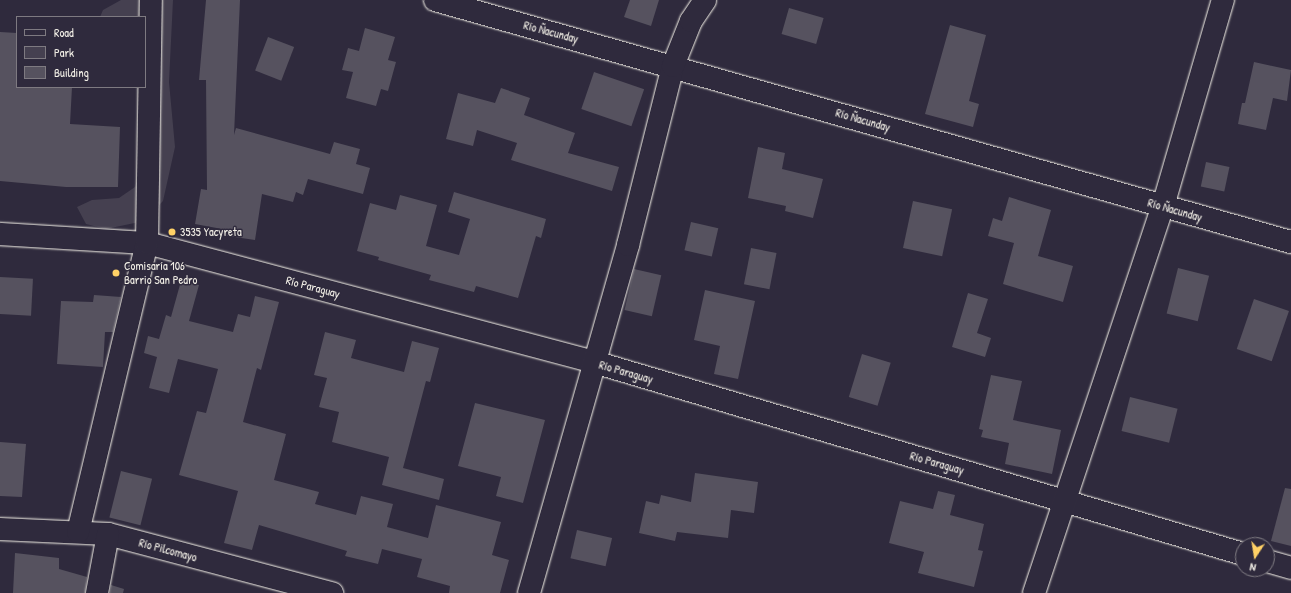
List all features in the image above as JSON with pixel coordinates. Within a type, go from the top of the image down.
[{"type":"street","points":[[78,532],[147,243],[152,0]]},
{"type":"street","name":"Río Ñacunday","points":[[435,0],[673,66],[1291,242]]},
{"type":"street","points":[[529,593],[628,245],[673,66],[691,21],[705,0]]},
{"type":"street","points":[[1034,593],[1163,206],[1223,0]]},
{"type":"street","name":"Río Paraguay","points":[[0,234],[147,243],[594,362],[1235,552]]},
{"type":"street","name":"Río Pilcomayo","points":[[0,529],[108,534],[332,593]]},
{"type":"street","points":[[96,593],[108,534]]},
{"type":"street","points":[[1275,563],[1291,568]]},
{"type":"green space","points":[[121,0],[173,0],[169,82],[175,147],[163,201],[144,221],[106,229],[86,224],[77,207],[92,200],[119,198],[135,187],[151,134],[146,16],[100,16],[103,10]]},
{"type":"building","points":[[206,0],[240,0],[234,135],[236,128],[330,154],[334,142],[360,149],[356,164],[370,168],[363,194],[308,179],[303,195],[296,192],[293,202],[262,194],[255,240],[221,235],[222,229],[195,224],[201,189],[207,190],[206,80],[199,80]]},
{"type":"building","points":[[630,0],[659,0],[651,26],[624,17]]},
{"type":"building","points":[[789,8],[824,18],[816,44],[782,34]]},
{"type":"building","points":[[950,25],[986,35],[969,101],[979,104],[973,127],[925,114]]},
{"type":"building","points":[[365,28],[395,37],[388,60],[396,62],[388,91],[381,89],[376,106],[346,98],[353,72],[342,70],[348,48],[359,51]]},
{"type":"building","points":[[0,32],[16,33],[16,88],[72,88],[70,124],[120,127],[118,187],[66,187],[0,181]]},
{"type":"building","points":[[268,37],[294,47],[281,81],[255,71]]},
{"type":"building","points":[[1254,62],[1291,70],[1287,101],[1273,98],[1266,130],[1238,124],[1242,103],[1245,103]]},
{"type":"building","points":[[594,72],[644,89],[631,126],[581,109]]},
{"type":"building","points":[[501,88],[530,98],[524,115],[575,133],[568,153],[619,167],[612,191],[511,160],[517,143],[477,130],[473,146],[446,139],[458,93],[495,103]]},
{"type":"building","points":[[758,147],[785,153],[782,169],[823,179],[813,218],[785,211],[786,206],[748,198]]},
{"type":"building","points":[[1206,162],[1229,167],[1224,191],[1201,186]]},
{"type":"building","points":[[454,192],[546,219],[541,238],[536,236],[518,298],[476,286],[474,292],[429,280],[431,275],[378,260],[379,257],[357,251],[370,203],[396,210],[400,195],[437,205],[426,246],[459,255],[470,219],[448,212]]},
{"type":"building","points":[[1009,197],[1051,210],[1038,256],[1073,266],[1063,302],[1003,284],[1014,243],[988,236],[993,218],[1002,221]]},
{"type":"building","points":[[913,201],[952,209],[942,256],[903,248]]},
{"type":"building","points":[[691,222],[718,228],[712,257],[684,250]]},
{"type":"building","points":[[751,248],[777,253],[769,289],[744,284]]},
{"type":"building","points":[[1178,268],[1209,276],[1198,321],[1167,314]]},
{"type":"building","points":[[634,269],[661,275],[652,316],[625,310]]},
{"type":"building","points":[[0,277],[33,279],[31,316],[0,314]]},
{"type":"building","points":[[181,281],[199,285],[189,321],[233,332],[238,314],[250,317],[255,296],[279,302],[261,370],[257,368],[243,422],[286,434],[274,480],[319,492],[315,504],[356,515],[361,496],[393,504],[387,527],[428,538],[436,505],[501,522],[492,555],[509,560],[500,593],[449,593],[450,586],[417,577],[422,559],[382,549],[378,564],[345,556],[347,551],[259,525],[252,550],[224,543],[238,491],[179,475],[197,411],[206,413],[218,369],[178,359],[169,393],[149,388],[157,357],[144,353],[148,336],[159,339],[166,315],[171,317]]},
{"type":"building","points":[[705,290],[755,301],[738,379],[714,374],[720,346],[694,340]]},
{"type":"building","points":[[968,293],[988,299],[977,333],[991,338],[985,357],[952,347]]},
{"type":"building","points":[[94,295],[121,297],[113,332],[105,332],[103,367],[57,364],[61,301],[93,302]]},
{"type":"building","points":[[1254,299],[1289,311],[1272,361],[1237,349]]},
{"type":"building","points":[[325,332],[356,340],[351,358],[404,372],[412,341],[439,348],[430,382],[426,381],[403,468],[444,479],[439,500],[382,485],[389,457],[332,442],[339,412],[319,407],[327,378],[314,375]]},
{"type":"building","points":[[862,354],[891,363],[878,406],[849,397]]},
{"type":"building","points":[[991,375],[1022,381],[1013,420],[1061,430],[1052,474],[1005,464],[1009,443],[981,437],[983,430],[979,429]]},
{"type":"building","points":[[1130,397],[1178,409],[1169,443],[1122,431]]},
{"type":"building","points":[[475,403],[545,420],[523,503],[496,496],[501,477],[458,466]]},
{"type":"building","points":[[0,442],[26,444],[22,497],[0,496]]},
{"type":"building","points":[[121,471],[152,479],[140,525],[109,518]]},
{"type":"building","points":[[695,473],[758,482],[754,513],[731,510],[728,538],[677,532],[675,541],[639,533],[646,501],[659,504],[661,495],[691,502]]},
{"type":"building","points":[[1285,488],[1291,489],[1291,546],[1275,542],[1275,537],[1272,537]]},
{"type":"building","points":[[938,491],[955,495],[950,515],[984,524],[978,550],[983,551],[974,587],[918,573],[924,552],[889,543],[900,501],[933,509]]},
{"type":"building","points":[[577,530],[612,538],[606,566],[570,558]]},
{"type":"building","points":[[15,553],[59,558],[59,569],[87,577],[85,593],[13,593]]},
{"type":"building","points":[[111,585],[124,589],[123,593],[110,593]]},
{"type":"place","name":"3535 Yacyreta","points":[[172,232]]},
{"type":"place","name":"Comisaría 106 Barrio San Pedro","points":[[116,273]]}]
